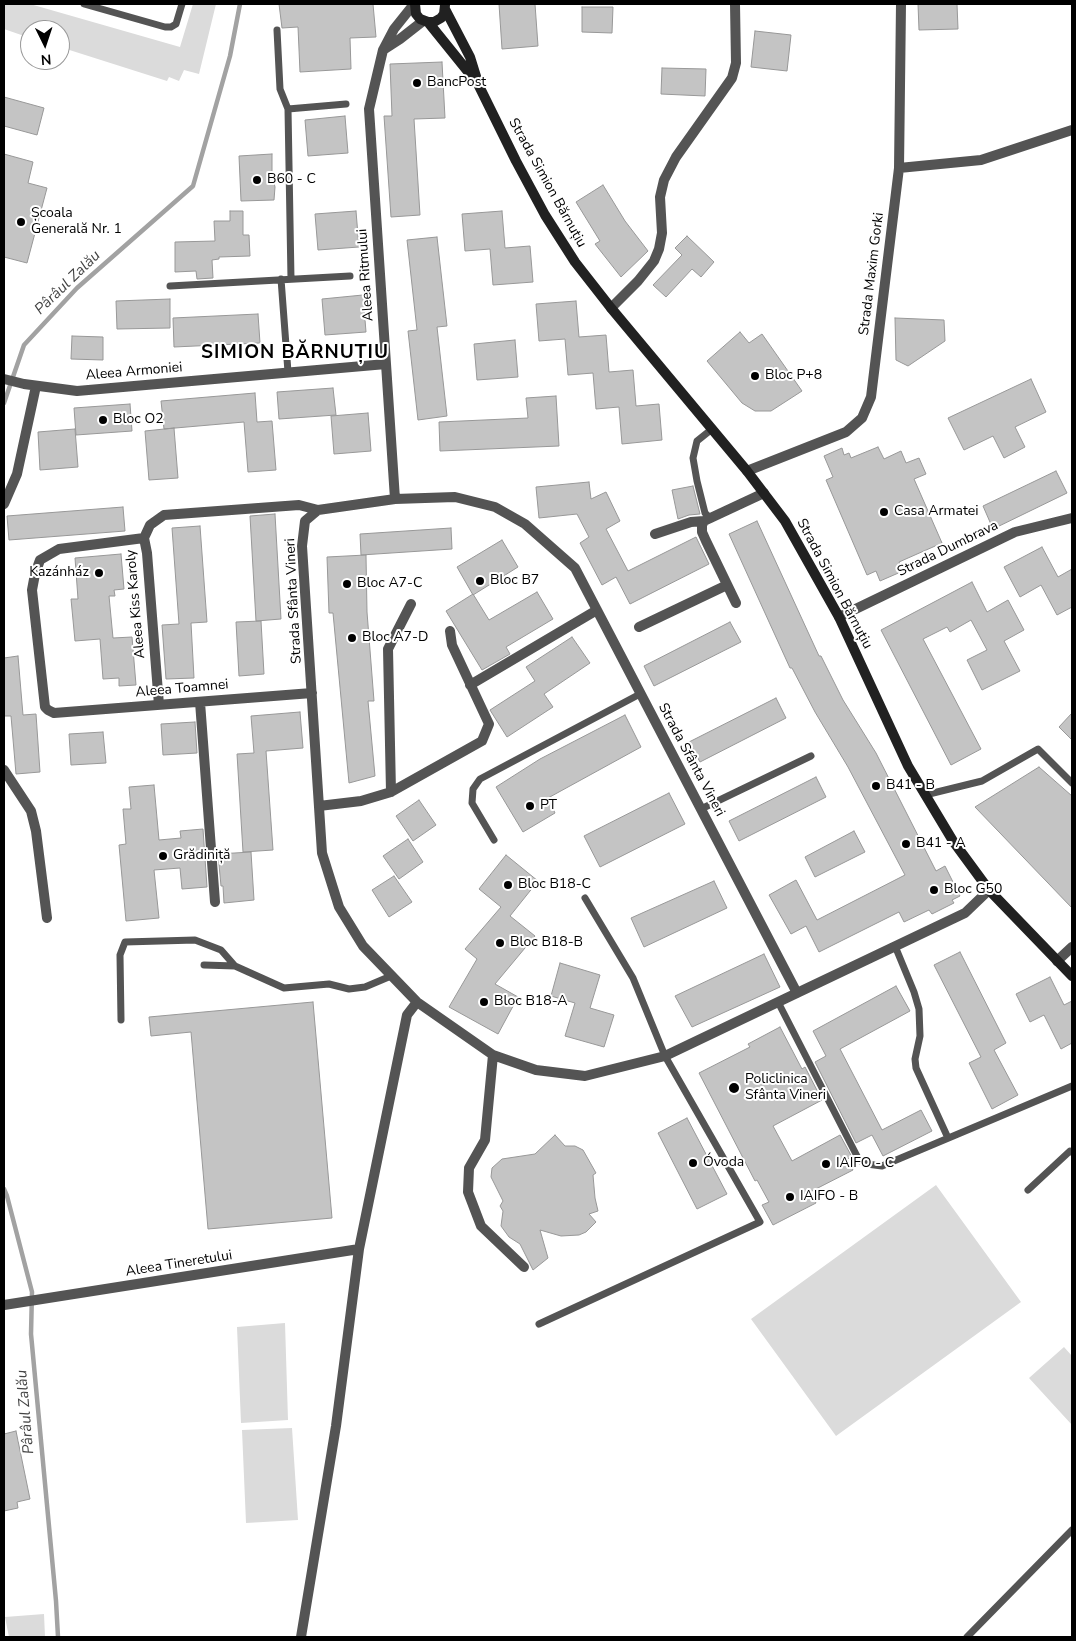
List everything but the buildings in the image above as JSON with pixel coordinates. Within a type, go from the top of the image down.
[{"type":"street","name":"Strada Simion Bărnuțiu","points":[[415,4],[416,14],[426,21],[479,86]]},
{"type":"street","name":"Aleea Ritmului","points":[[395,499],[369,109],[382,50],[394,29],[415,4]]},
{"type":"street","points":[[611,308],[638,281],[654,261],[660,249],[662,233],[660,197],[664,180],[676,157],[732,78],[736,63],[735,4]]},
{"type":"street","name":"Strada Maxim Gorki","points":[[747,471],[846,432],[862,418],[871,397],[899,168],[902,4]]},
{"type":"street","name":"Strada Simion Bărnuțiu","points":[[426,21],[434,22],[441,18],[445,6]]},
{"type":"street","name":"Strada Simion Bărnuțiu","points":[[445,6],[470,57],[479,86],[516,161],[545,215],[575,262],[747,471],[785,522],[839,617],[908,766],[954,841],[989,890],[1072,976]]},
{"type":"street","points":[[382,50],[426,21]]},
{"type":"street","points":[[899,168],[981,160],[1072,130]]},
{"type":"street","name":"Aleea Armoniei","points":[[4,379],[77,392],[386,364]]},
{"type":"street","points":[[4,504],[17,474],[36,386]]},
{"type":"street","points":[[655,534],[690,522],[707,519],[764,493]]},
{"type":"street","name":"Strada Sfânta Vineri","points":[[797,993],[575,568],[525,524],[495,507],[455,497],[395,499],[318,510],[305,521],[302,546],[322,853],[340,907],[363,946],[417,1002],[492,1055],[536,1070],[585,1076],[665,1056],[797,993],[895,946],[964,912],[989,890]]},
{"type":"street","name":"Aleea Kiss Karoly","points":[[159,705],[147,553],[144,538],[150,525],[164,515],[298,505],[318,510]]},
{"type":"street","name":"Strada Dumbrava","points":[[839,617],[1016,532],[1072,518]]},
{"type":"street","points":[[707,519],[702,525],[702,532],[736,603]]},
{"type":"street","name":"Aleea Toamnei","points":[[144,538],[60,549],[40,560],[32,590],[45,707],[54,712],[312,692]]},
{"type":"street","points":[[640,627],[727,585]]},
{"type":"street","points":[[391,792],[388,649],[411,604]]},
{"type":"street","points":[[470,685],[597,610]]},
{"type":"street","points":[[319,806],[362,801],[391,792],[482,741],[489,724],[452,645],[450,631]]},
{"type":"street","points":[[200,702],[215,902]]},
{"type":"street","points":[[4,770],[31,811],[36,831],[48,918]]},
{"type":"street","points":[[1057,961],[1072,947]]},
{"type":"street","points":[[301,1637],[336,1426],[359,1249],[407,1015],[417,1002]]},
{"type":"street","points":[[492,1055],[485,1140],[469,1168],[468,1192],[481,1226],[524,1267]]},
{"type":"street","name":"Aleea Tineretului","points":[[4,1305],[359,1249]]},
{"type":"lane","points":[[84,4],[165,27],[171,27],[176,24],[182,4]]},
{"type":"lane","points":[[277,30],[280,89],[288,109],[291,279]]},
{"type":"lane","points":[[288,109],[346,104]]},
{"type":"lane","points":[[170,286],[350,276]]},
{"type":"lane","points":[[281,280],[288,372]]},
{"type":"lane","points":[[707,519],[693,458],[697,441],[712,429]]},
{"type":"lane","points":[[494,840],[472,802],[473,789],[480,779],[640,694]]},
{"type":"lane","points":[[925,795],[982,781],[1038,749],[1072,783]]},
{"type":"lane","points":[[701,809],[811,756]]},
{"type":"lane","points":[[539,1324],[760,1222],[665,1056],[632,978],[585,898]]},
{"type":"lane","points":[[120,1020],[120,955],[125,942],[195,940],[221,950],[234,966]]},
{"type":"lane","points":[[895,946],[919,1009],[920,1036],[915,1059],[916,1068],[948,1138]]},
{"type":"lane","points":[[204,965],[234,966],[284,988],[329,984],[349,989],[365,987],[391,976]]},
{"type":"lane","points":[[778,1002],[859,1160],[867,1164],[882,1166],[1072,1086]]},
{"type":"lane","points":[[1028,1190],[1070,1151],[1072,1152]]},
{"type":"lane","points":[[967,1637],[1072,1530]]},
{"type":"shaded area","points":[[4,4],[30,4],[180,47],[193,4],[216,4],[199,74],[184,70],[179,81],[169,77],[167,81],[70,50],[70,20],[20,20],[20,35],[4,29]]},
{"type":"shaded area","points":[[936,1185],[1021,1302],[836,1436],[751,1319]]},
{"type":"shaded area","points":[[285,1323],[288,1420],[241,1423],[237,1327]]},
{"type":"shaded area","points":[[1064,1347],[1072,1356],[1072,1425],[1029,1378]]},
{"type":"shaded area","points":[[292,1428],[298,1520],[246,1523],[242,1430]]},
{"type":"shaded area","points":[[44,1614],[45,1637],[9,1637],[5,1617]]},
{"type":"waterway","name":"Pârâul Zalău","points":[[4,403],[24,345],[77,288],[193,186],[230,56],[240,4]]},
{"type":"waterway","name":"Pârâul Zalău","points":[[4,1189],[32,1292],[31,1334],[58,1637]]},
{"type":"place","name":"BancPost","points":[[417,83]]},
{"type":"place","name":"B60 - C","points":[[257,180]]},
{"type":"place","name":"Școala Generală Nr. 1","points":[[21,222]]},
{"type":"place","name":"Bloc P+8","points":[[755,376]]},
{"type":"place","name":"Bloc O2","points":[[103,420]]},
{"type":"place","name":"Casa Armatei","points":[[884,512]]},
{"type":"place","name":"Kazánház","points":[[99,573]]},
{"type":"place","name":"Bloc B7","points":[[480,581]]},
{"type":"place","name":"Bloc A7-C","points":[[347,584]]},
{"type":"place","name":"Bloc A7-D","points":[[352,638]]},
{"type":"place","name":"B41 - B","points":[[876,786]]},
{"type":"place","name":"PT","points":[[530,806]]},
{"type":"place","name":"B41 - A","points":[[906,844]]},
{"type":"place","name":"Grădiniță","points":[[163,856]]},
{"type":"place","name":"Bloc B18-C","points":[[508,885]]},
{"type":"place","name":"Bloc G50","points":[[934,890]]},
{"type":"place","name":"Bloc B18-B","points":[[500,943]]},
{"type":"place","name":"Bloc B18-A","points":[[484,1002]]},
{"type":"place","name":"Policlinica Sfânta Vineri","points":[[734,1088]]},
{"type":"place","name":"Óvoda","points":[[693,1163]]},
{"type":"place","name":"IAIFO - C","points":[[826,1164]]},
{"type":"place","name":"IAIFO - B","points":[[790,1197]]},
{"type":"district","name":"SIMION BĂRNUȚIU","points":[[295,353]]}]
